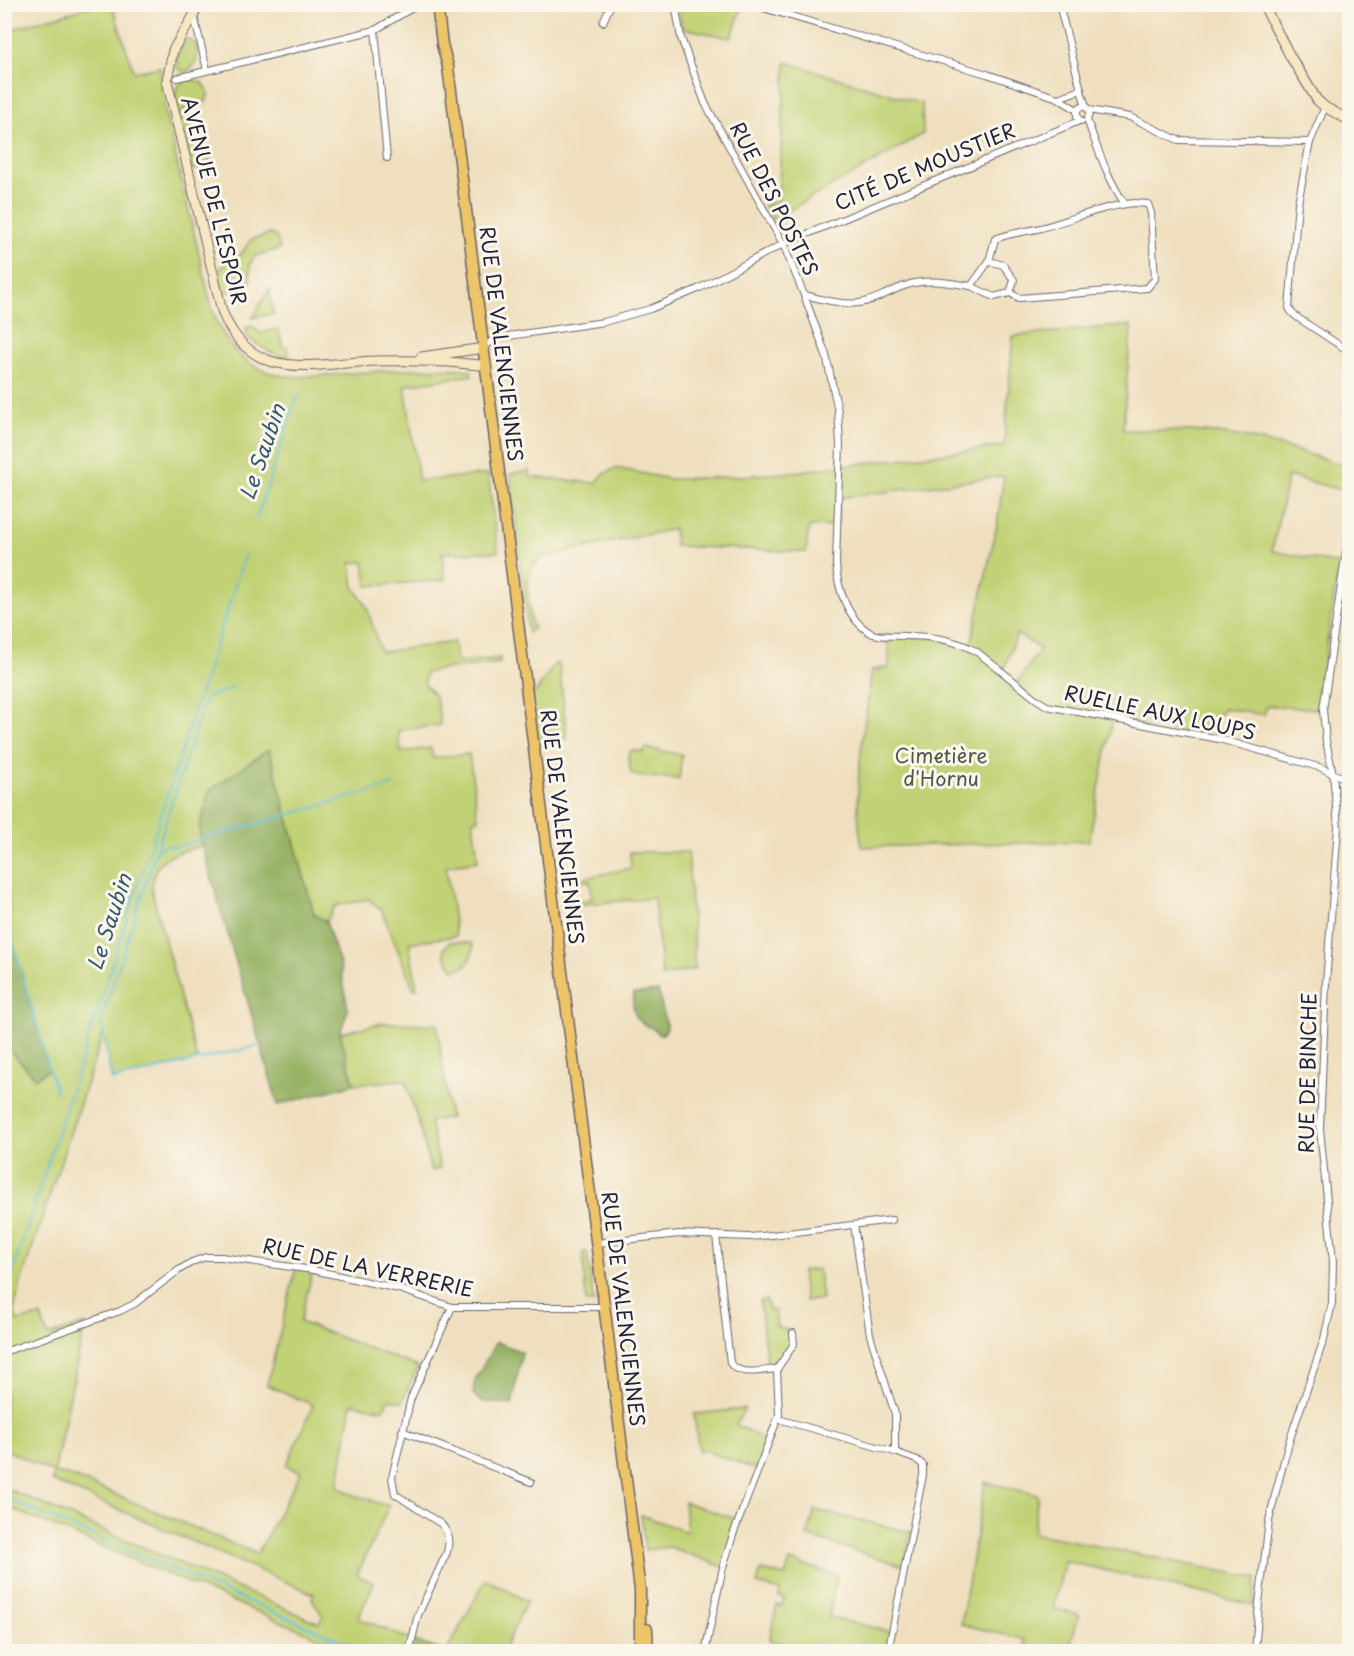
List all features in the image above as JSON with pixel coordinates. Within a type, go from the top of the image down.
[{"type":"main road","name":"RUE DE VALENCIENNES","points":[[440,4],[447,25],[448,67]]},
{"type":"main road","name":"RUE DE VALENCIENNES","points":[[440,4],[442,44],[448,67],[484,348],[640,1590],[640,1652]]},
{"type":"main road","name":"RUE DE VALENCIENNES","points":[[640,1590],[646,1607],[648,1652]]},
{"type":"street","name":"AVENUE DE L'ESPOIR","points":[[197,4],[194,15],[173,50],[167,81],[207,258],[222,311],[232,333],[258,357],[282,365],[408,361]]},
{"type":"street","points":[[177,78],[375,30],[419,4]]},
{"type":"street","points":[[603,22],[611,4]]},
{"type":"street","name":"RUE DES POSTES","points":[[675,4],[681,38],[705,103],[783,244],[826,355],[835,391],[840,444],[839,483]]},
{"type":"street","points":[[750,4],[987,74],[1058,98],[1077,110],[1088,109],[1130,117],[1178,140],[1310,142]]},
{"type":"street","points":[[1059,4],[1081,90],[1090,114],[1087,120],[1114,189],[1125,204]]},
{"type":"street","points":[[1263,4],[1290,56],[1317,100],[1324,107],[1350,121]]},
{"type":"street","points":[[194,15],[207,70]]},
{"type":"street","points":[[375,30],[387,158]]},
{"type":"street","points":[[1058,98],[1081,90]]},
{"type":"street","points":[[1324,107],[1310,142],[1298,203],[1289,308],[1298,318],[1350,352]]},
{"type":"street","points":[[1077,110],[1077,121],[1087,120]]},
{"type":"street","name":"CITÉ DE MOUSTIER","points":[[484,348],[495,338],[604,322],[650,309],[698,289],[783,244],[1077,121]]},
{"type":"street","points":[[1107,209],[1114,200],[1114,189]]},
{"type":"street","points":[[971,286],[989,261],[995,239],[1115,205],[1148,204],[1151,213],[1155,279],[1147,288],[1019,298],[1010,292]]},
{"type":"street","points":[[989,261],[1003,265],[1014,280],[1010,292]]},
{"type":"street","points":[[804,295],[853,303],[867,302],[906,285],[919,282],[971,286],[994,297],[1010,292]]},
{"type":"street","points":[[408,361],[484,348]]},
{"type":"street","points":[[408,361],[486,364]]},
{"type":"street","name":"RUELLE AUX LOUPS","points":[[839,483],[837,579],[840,592],[851,613],[873,634],[940,638],[964,645],[976,651],[1047,706],[1219,739],[1350,778]]},
{"type":"street","name":"RUE DE BINCHE","points":[[1255,1652],[1269,1521],[1289,1442],[1324,1339],[1332,1303],[1333,1263],[1320,1129],[1326,983],[1337,838],[1333,774],[1326,741],[1323,710],[1350,523]]},
{"type":"street","points":[[597,1243],[679,1234],[760,1236],[892,1220]]},
{"type":"street","points":[[854,1225],[870,1335],[895,1414],[895,1452]]},
{"type":"street","points":[[716,1235],[730,1363],[734,1368],[743,1371],[777,1369]]},
{"type":"street","name":"RUE DE LA VERRERIE","points":[[4,1352],[120,1311],[147,1295],[179,1270],[206,1257],[221,1257],[313,1270],[399,1289],[453,1307],[605,1307]]},
{"type":"street","points":[[409,1652],[418,1615],[447,1552],[449,1541],[446,1529],[441,1524],[395,1494],[392,1477],[413,1391],[453,1307]]},
{"type":"street","points":[[705,1652],[733,1535],[778,1419],[780,1410],[777,1369],[794,1344],[793,1334]]},
{"type":"street","points":[[778,1419],[895,1452],[923,1465],[923,1475],[888,1652]]},
{"type":"street","points":[[402,1431],[531,1482]]},
{"type":"green space","points":[[97,5],[112,5],[134,72],[160,67],[165,111],[212,309],[224,336],[236,351],[260,369],[290,376],[390,370],[471,370],[472,375],[405,385],[419,481],[488,474],[498,552],[442,553],[445,580],[367,586],[364,562],[351,563],[354,587],[366,605],[381,652],[454,642],[457,662],[500,658],[500,663],[426,673],[425,683],[436,699],[440,725],[398,731],[401,752],[431,748],[433,758],[469,754],[478,819],[473,820],[478,861],[446,866],[456,936],[409,943],[417,988],[414,989],[381,909],[368,899],[335,906],[326,922],[314,914],[269,750],[200,839],[201,846],[166,858],[155,871],[152,892],[197,1060],[112,1080],[103,1034],[21,1282],[14,1310],[17,1321],[41,1316],[48,1336],[85,1324],[54,1473],[5,1449],[5,1046],[36,1078],[49,1069],[9,928],[8,891],[4,876],[4,31]]},
{"type":"green space","points":[[678,5],[736,5],[741,10],[731,38],[682,28]]},
{"type":"green space","points":[[188,39],[196,44],[197,59],[188,71],[181,71],[176,66],[177,58]]},
{"type":"green space","points":[[786,62],[922,104],[923,134],[772,220],[764,205],[778,201]]},
{"type":"green space","points":[[189,79],[203,83],[207,90],[206,102],[185,108],[190,127],[201,124],[211,165],[192,170],[175,97],[179,85]]},
{"type":"green space","points":[[269,234],[276,236],[280,249],[255,256],[250,264],[250,283],[246,288],[235,292],[224,290],[218,281],[219,270],[241,254],[250,240]]},
{"type":"green space","points":[[269,289],[274,314],[252,318],[255,314]]},
{"type":"green space","name":"Cimetière d'Hornu","points":[[1131,325],[1123,430],[1228,434],[1283,447],[1349,467],[1349,492],[1288,476],[1272,551],[1339,564],[1317,709],[1267,706],[1264,715],[1225,708],[1200,735],[1112,721],[1089,841],[862,847],[858,780],[872,669],[878,671],[878,668],[889,668],[889,643],[878,642],[878,635],[928,636],[970,648],[997,525],[1004,476],[839,498],[837,526],[809,527],[806,552],[675,546],[674,529],[546,556],[532,568],[529,576],[529,604],[531,623],[534,628],[528,633],[510,474],[529,471],[531,477],[596,483],[603,474],[616,468],[669,479],[709,478],[784,473],[1004,446],[1013,336]],"holes":[[[1017,634],[1040,649],[1017,683],[1003,672]]]},
{"type":"green space","points":[[252,326],[260,333],[278,329],[283,347],[287,347],[289,357],[265,350],[255,343],[245,334],[248,332],[245,328]]},
{"type":"green space","points":[[555,664],[559,664],[567,739],[533,737],[527,693],[536,692]]},
{"type":"green space","points":[[645,748],[682,755],[679,779],[637,776],[631,773],[628,755],[632,750],[644,752]]},
{"type":"green space","points":[[269,749],[314,914],[326,922],[340,964],[348,1010],[340,1033],[354,1084],[278,1105],[200,839],[200,825],[209,791]]},
{"type":"green space","points":[[630,852],[688,852],[695,969],[662,976],[654,898],[574,905],[573,901],[592,899],[590,881],[571,883],[570,881],[631,868]]},
{"type":"green space","points":[[4,876],[8,891],[9,928],[49,1069],[36,1078],[5,1046]]},
{"type":"green space","points":[[450,942],[473,945],[472,955],[468,962],[459,969],[454,970],[445,956],[444,948]]},
{"type":"green space","points":[[658,991],[667,1028],[663,1034],[658,1034],[653,1028],[642,1023],[636,1016],[633,1006],[634,994]]},
{"type":"green space","points":[[383,1023],[437,1024],[450,1118],[430,1121],[440,1168],[431,1171],[405,1080],[354,1084],[340,1033]]},
{"type":"green space","points":[[583,1252],[587,1252],[594,1302],[586,1302]]},
{"type":"green space","points":[[296,1268],[313,1270],[300,1322],[418,1367],[402,1402],[389,1399],[382,1410],[352,1403],[338,1487],[356,1496],[389,1506],[357,1575],[374,1583],[358,1618],[411,1640],[409,1651],[351,1651],[5,1506],[5,1488],[319,1623],[323,1616],[312,1599],[314,1594],[52,1481],[54,1473],[71,1476],[257,1554],[301,1472],[286,1466],[313,1405],[267,1385]]},
{"type":"green space","points":[[818,1269],[822,1299],[805,1301],[802,1271]]},
{"type":"green space","points":[[766,1300],[770,1311],[775,1311],[777,1327],[788,1330],[792,1341],[779,1362],[767,1365],[760,1301]]},
{"type":"green space","points":[[496,1342],[522,1352],[512,1405],[480,1401],[473,1394],[475,1380]]},
{"type":"green space","points":[[745,1409],[736,1425],[769,1442],[758,1470],[703,1450],[699,1452],[694,1414]]},
{"type":"green space","points":[[985,1482],[1038,1495],[1033,1533],[1256,1578],[1253,1605],[1065,1561],[1053,1608],[1079,1615],[1068,1651],[1023,1651],[1026,1640],[961,1624]]},
{"type":"green space","points":[[684,1502],[739,1520],[723,1567],[670,1547],[645,1550],[641,1515],[687,1532]]},
{"type":"green space","points":[[815,1510],[911,1532],[904,1566],[807,1536]]},
{"type":"green space","points":[[790,1561],[837,1575],[829,1617],[892,1632],[888,1651],[814,1651],[769,1641],[777,1605],[782,1606],[784,1598],[779,1597],[780,1591],[757,1584],[761,1570],[785,1576]]},
{"type":"green space","points":[[486,1579],[527,1601],[503,1651],[447,1651]]},
{"type":"green space","points":[[411,1640],[444,1651],[409,1652]]},
{"type":"waterway","name":"Le Saubin","points":[[257,518],[298,395]]},
{"type":"waterway","name":"Le Saubin","points":[[4,1298],[245,555]]},
{"type":"waterway","points":[[233,688],[206,697],[101,1021],[112,1080],[257,1046]]},
{"type":"waterway","points":[[155,852],[166,845],[175,847],[393,785]]},
{"type":"waterway","points":[[9,928],[56,1093]]},
{"type":"waterway","points":[[4,1498],[352,1645]]}]
